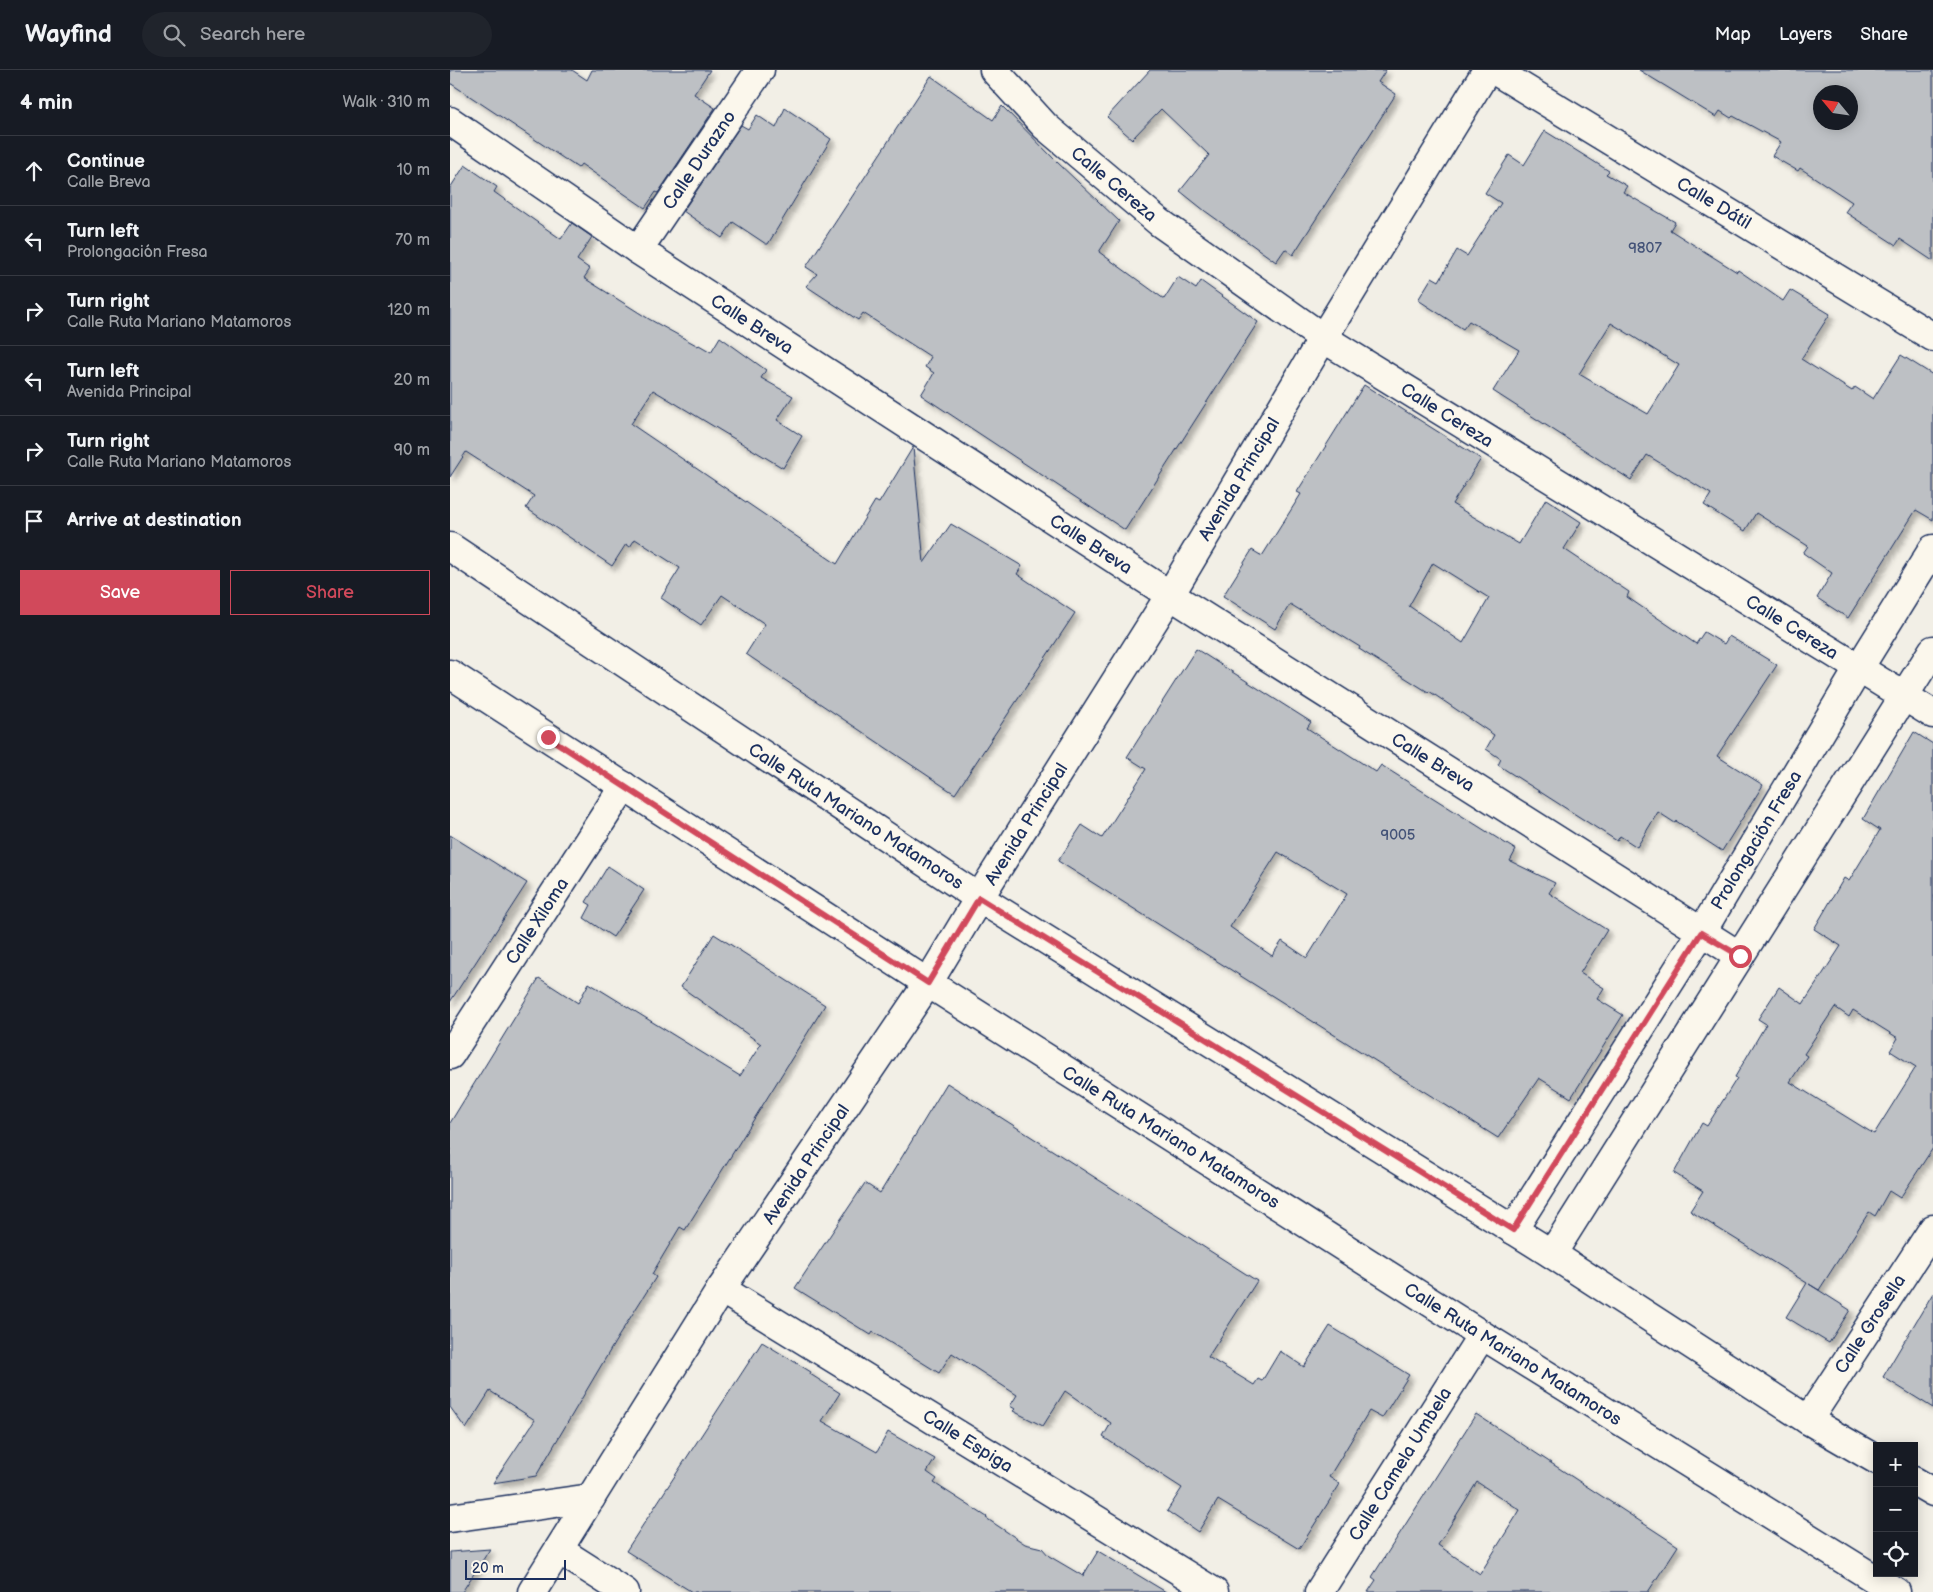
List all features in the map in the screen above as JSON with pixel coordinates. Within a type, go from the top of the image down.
[{"type":"street","name":"Calle Durazno","points":[[638,250],[760,70]]},
{"type":"street","name":"Calle Cereza","points":[[994,70],[1046,126],[1159,222],[1323,338],[1933,714]]},
{"type":"street","name":"Avenida Principal","points":[[532,1592],[721,1289],[928,983],[979,898],[1170,595],[1323,338],[1487,70]]},
{"type":"street","name":"Calle Dátil","points":[[1494,70],[1933,337]]},
{"type":"street","name":"Calle Breva","points":[[450,121],[638,250],[1170,595],[1740,956]]},
{"type":"street","name":"Calle Ruta Mariano Matamoros","points":[[450,547],[979,898],[1552,1254],[1808,1420],[1873,1458]]},
{"type":"street","name":"Prolongación Fresa","points":[[1513,1230],[1701,933],[1859,668],[1933,550]]},
{"type":"street","points":[[1552,1254],[1933,650]]},
{"type":"street","name":"Calle Ruta Mariano Matamoros","points":[[450,674],[928,983],[1482,1335],[1896,1592]]},
{"type":"street","name":"Calle Xiloma","points":[[450,1055],[624,786]]},
{"type":"street","name":"Calle Grosella","points":[[1808,1420],[1933,1229]]},
{"type":"street","name":"Calle Espiga","points":[[721,1289],[1214,1592]]},
{"type":"street","name":"Calle Camela Umbela","points":[[1319,1592],[1482,1335]]},
{"type":"street","points":[[1918,1483],[1933,1492]]},
{"type":"street","points":[[450,1518],[591,1498]]},
{"type":"street","points":[[559,1550],[625,1592]]},
{"type":"building","points":[[450,70],[572,70],[587,80],[592,70],[710,70],[694,94],[715,108],[658,193],[656,192],[645,208],[581,164],[578,168],[450,83]]},
{"type":"building","points":[[1150,70],[1386,70],[1378,82],[1396,94],[1293,255],[1285,249],[1276,262],[1180,191],[1209,155],[1161,109],[1132,139],[1107,117]]},
{"type":"building","points":[[1639,70],[1933,70],[1933,261],[1900,239],[1896,245],[1845,212],[1852,202],[1800,168],[1798,171],[1772,156],[1781,142],[1720,111],[1716,117]]},
{"type":"building","points":[[931,76],[993,120],[1002,106],[1119,221],[1099,252],[1164,299],[1178,277],[1196,289],[1201,281],[1258,322],[1125,530],[921,395],[934,373],[925,367],[931,357],[863,313],[858,320],[806,286],[817,274],[806,267]]},
{"type":"building","points":[[785,108],[831,139],[768,244],[733,222],[722,238],[683,211],[741,125],[748,129],[757,115],[776,128]]},
{"type":"building","points":[[1545,131],[1609,171],[1606,174],[1627,186],[1623,192],[1675,222],[1670,230],[1737,272],[1738,270],[1783,301],[1790,290],[1830,314],[1801,359],[1852,391],[1855,387],[1873,399],[1901,355],[1933,375],[1933,520],[1916,510],[1848,618],[1817,598],[1832,573],[1803,553],[1808,546],[1756,513],[1745,531],[1704,505],[1711,494],[1647,455],[1631,480],[1493,391],[1519,350],[1469,321],[1463,329],[1418,300],[1432,277],[1439,281],[1457,250],[1467,256],[1501,203],[1485,193],[1509,155],[1524,165]],"holes":[[[1611,323],[1679,365],[1648,414],[1579,374]]]},
{"type":"building","points":[[465,165],[497,187],[494,192],[561,239],[572,223],[592,237],[577,260],[590,269],[584,278],[649,319],[698,346],[711,352],[720,337],[766,370],[761,378],[793,396],[777,420],[802,436],[783,468],[653,390],[631,424],[837,564],[875,501],[879,503],[913,447],[924,563],[951,524],[1022,566],[1017,574],[1075,613],[955,794],[746,654],[765,624],[722,595],[701,625],[661,598],[680,568],[635,539],[630,547],[626,544],[612,566],[526,508],[534,496],[466,452],[450,477],[450,188]]},
{"type":"building","points":[[1364,385],[1481,459],[1452,504],[1519,544],[1546,499],[1581,522],[1564,549],[1629,592],[1627,597],[1696,644],[1704,632],[1724,644],[1729,636],[1777,665],[1717,756],[1763,785],[1722,851],[1676,821],[1675,823],[1658,812],[1637,847],[1620,836],[1617,841],[1498,765],[1501,759],[1486,749],[1494,735],[1429,691],[1359,649],[1360,647],[1290,604],[1275,629],[1223,596],[1252,550],[1262,556],[1301,494],[1297,492]],"holes":[[[1433,563],[1489,598],[1463,643],[1409,606]]]},
{"type":"building","points":[[1196,649],[1311,722],[1307,728],[1376,772],[1381,765],[1516,850],[1510,861],[1555,883],[1549,893],[1607,930],[1580,973],[1604,988],[1597,999],[1623,1015],[1571,1098],[1539,1078],[1498,1138],[1058,861],[1082,825],[1102,838],[1146,769],[1127,757]],"holes":[[[1278,852],[1347,894],[1307,958],[1282,941],[1272,956],[1230,927]]]},
{"type":"building","points":[[1914,732],[1933,744],[1933,1148],[1900,1198],[1889,1191],[1875,1216],[1869,1212],[1819,1290],[1809,1284],[1850,1310],[1829,1343],[1786,1317],[1807,1283],[1690,1211],[1703,1191],[1674,1173],[1702,1123],[1707,1126],[1737,1078],[1735,1077],[1766,1024],[1758,1019],[1779,987],[1803,1004],[1841,946],[1814,929],[1844,878],[1849,881],[1880,830],[1863,819]],"holes":[[[1835,1007],[1849,1017],[1853,1010],[1898,1038],[1890,1051],[1916,1067],[1874,1134],[1790,1082],[1807,1056],[1804,1054]]]},
{"type":"building","points":[[450,835],[527,883],[450,1002]]},
{"type":"building","points":[[608,866],[644,890],[613,937],[584,918],[591,905],[586,902]]},
{"type":"building","points":[[714,934],[825,1005],[685,1230],[680,1227],[652,1274],[656,1277],[618,1337],[536,1476],[493,1483],[535,1420],[490,1391],[466,1429],[450,1407],[450,1123],[539,978],[578,1003],[589,983],[740,1076],[761,1044],[681,987]]},
{"type":"building","points":[[947,1083],[1257,1281],[1208,1357],[1254,1385],[1258,1379],[1262,1381],[1280,1351],[1304,1367],[1330,1326],[1409,1375],[1382,1418],[1369,1411],[1329,1477],[1340,1484],[1299,1549],[1218,1500],[1198,1532],[1167,1511],[1182,1488],[1103,1437],[1111,1423],[1065,1391],[1043,1426],[1013,1411],[1015,1409],[1010,1406],[1017,1395],[952,1353],[939,1373],[873,1332],[871,1335],[795,1288],[865,1183],[880,1193]]},
{"type":"building","points":[[1933,1293],[1933,1408],[1883,1377]]},
{"type":"building","points":[[762,1342],[811,1372],[810,1374],[840,1393],[822,1421],[877,1452],[888,1432],[935,1459],[927,1472],[937,1479],[934,1483],[1025,1544],[1042,1548],[1049,1556],[1083,1576],[1098,1551],[1166,1592],[692,1592],[626,1551]]},
{"type":"building","points":[[1476,1414],[1678,1546],[1648,1592],[1368,1592],[1376,1580],[1372,1577]],"holes":[[[1477,1482],[1520,1510],[1480,1574],[1438,1545]]]},
{"type":"building","points":[[490,1549],[462,1592],[450,1592],[450,1552]]},
{"type":"route","points":[[548,737],[928,983],[979,898],[1513,1230],[1701,933],[1740,956]]}]
